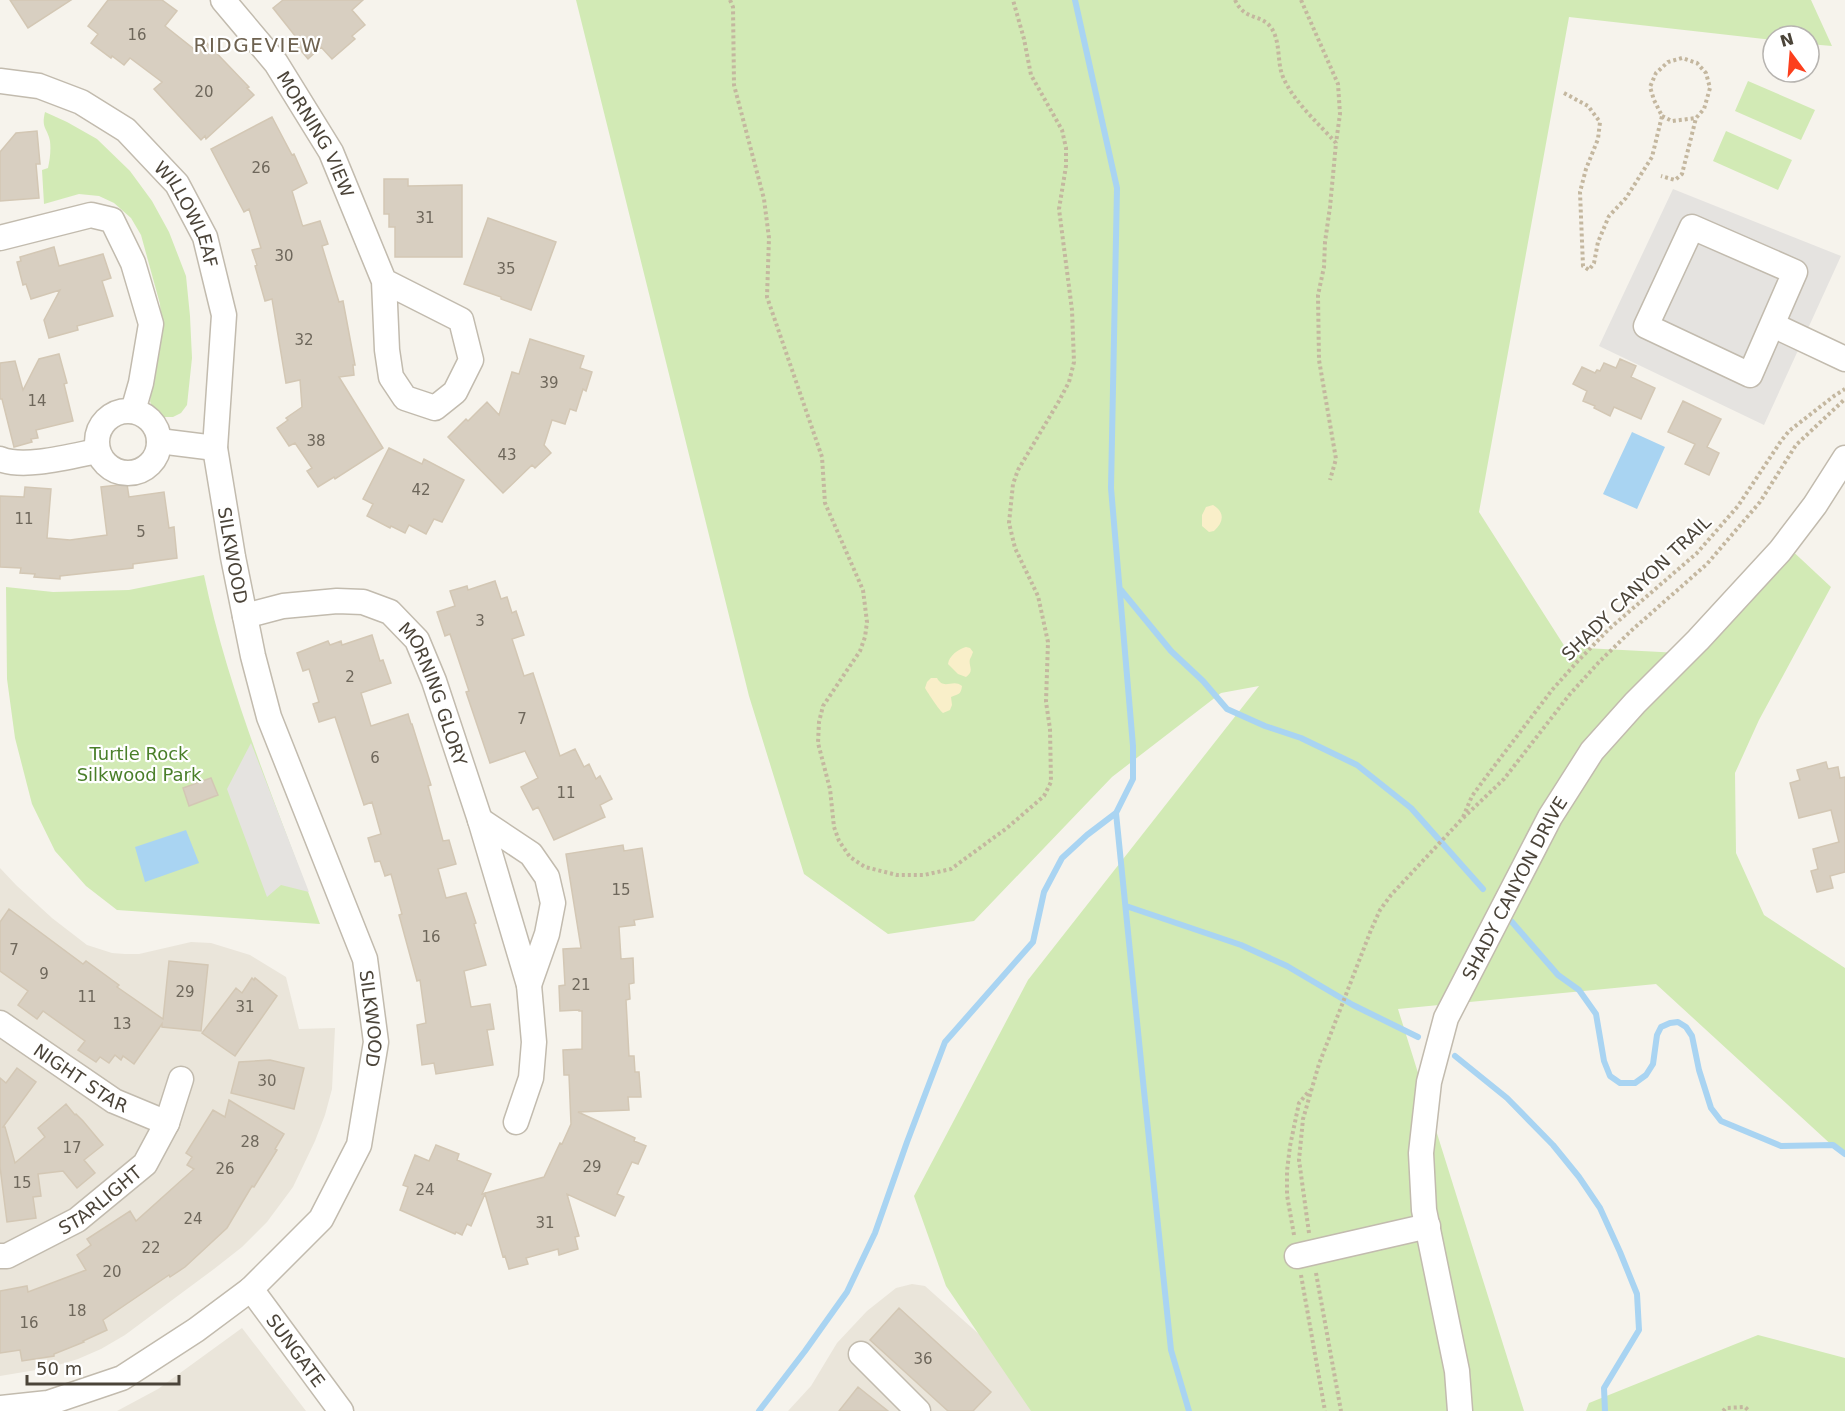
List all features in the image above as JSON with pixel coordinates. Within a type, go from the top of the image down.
[{"type":"street","name":"MORNING VIEW","points":[[223,0],[276,63],[332,152],[384,281],[387,350],[391,377],[405,398],[435,408],[455,392],[471,360],[461,320],[384,281]]},
{"type":"street","name":"WILLOWLEAF","points":[[0,81],[39,86],[81,102],[126,130],[177,184],[205,237],[224,315],[215,448]]},
{"type":"street","points":[[0,238],[91,215],[112,220],[134,263],[151,324],[141,383],[133,411]]},
{"type":"street","points":[[1692,227],[1796,272],[1773,325],[1750,375],[1646,326],[1692,227]]},
{"type":"street","points":[[1773,325],[1845,360]]},
{"type":"street","points":[[133,411],[152,421],[159,441],[158,451],[147,467],[128,473],[109,467],[102,459],[96,440],[104,421],[113,414],[133,411]]},
{"type":"street","points":[[159,441],[215,448]]},
{"type":"street","name":"SILKWOOD","points":[[0,1408],[48,1403],[122,1378],[196,1330],[251,1289],[321,1220],[359,1145],[376,1042],[366,959],[269,717],[233,557],[215,448]]},
{"type":"street","points":[[0,459],[11,464],[59,459],[98,450]]},
{"type":"street","name":"SHADY CANYON DRIVE","points":[[1460,1411],[1457,1371],[1424,1210],[1420,1153],[1430,1082],[1446,1018],[1550,817],[1592,751],[1780,551],[1815,505],[1845,458]]},
{"type":"street","name":"MORNING GLORY","points":[[245,616],[283,606],[337,601],[363,602],[390,612],[417,640],[434,681],[480,820],[529,985],[534,1042],[531,1078],[516,1122]]},
{"type":"street","name":"MORNING GLORY","points":[[480,820],[531,854],[547,878],[554,903],[547,933],[529,985]]},
{"type":"street","name":"NIGHT STAR","points":[[0,1023],[114,1101],[167,1123]]},
{"type":"street","name":"STARLIGHT","points":[[0,1256],[7,1256],[77,1220],[145,1164],[167,1123],[181,1079]]},
{"type":"street","points":[[1297,1256],[1428,1227]]},
{"type":"street","name":"SUNGATE","points":[[251,1289],[341,1411]]},
{"type":"street","points":[[861,1354],[918,1411]]},
{"type":"path","points":[[730,0],[733,7],[734,85],[767,216],[769,238],[767,297],[822,457],[825,503],[863,590],[867,622],[866,637],[860,651],[823,706],[819,722],[818,743],[830,789],[834,827],[839,841],[850,857],[865,867],[897,875],[924,875],[951,869],[1007,828],[1044,796],[1052,782],[1050,729],[1046,702],[1048,642],[1038,596],[1016,548],[1009,523],[1013,484],[1018,470],[1069,382],[1074,362],[1072,310],[1059,209],[1066,166],[1066,148],[1062,130],[1031,75],[1024,39],[1012,0]]},
{"type":"path","points":[[1235,0],[1247,15],[1268,24],[1276,38],[1283,77],[1298,101],[1336,143]]},
{"type":"path","points":[[1301,0],[1338,84],[1340,114],[1324,267],[1318,295],[1319,360],[1336,459],[1330,480]]},
{"type":"path","points":[[1661,176],[1675,180],[1682,174],[1696,118],[1704,109],[1710,88],[1706,73],[1697,63],[1682,58],[1668,62],[1656,73],[1650,87],[1662,116],[1672,121],[1696,118]]},
{"type":"path","points":[[1564,93],[1588,106],[1600,122],[1598,140],[1580,192],[1584,266],[1588,270],[1594,263],[1598,242],[1609,216],[1626,198],[1652,157],[1662,116]]},
{"type":"path","name":"SHADY CANYON TRAIL","points":[[1461,820],[1472,796],[1552,690],[1609,629],[1696,554],[1738,507],[1790,431],[1845,389]]},
{"type":"path","name":"SHADY CANYON TRAIL","points":[[1311,1089],[1380,910],[1404,880],[1504,779],[1570,694],[1600,661],[1724,546],[1760,502],[1796,445],[1845,399]]},
{"type":"path","points":[[1723,1411],[1726,1408],[1745,1407],[1749,1411]]},
{"type":"shaded area","points":[[1673,189],[1841,256],[1764,425],[1599,346]]},
{"type":"shaded area","points":[[251,743],[309,892],[281,885],[267,897],[227,789]]},
{"type":"shaded area","points":[[0,868],[52,918],[87,945],[112,953],[139,954],[191,942],[211,943],[250,955],[286,977],[299,1029],[335,1028],[332,1089],[325,1115],[293,1187],[267,1222],[242,1247],[214,1269],[125,1335],[101,1349],[48,1368],[0,1376]]},
{"type":"shaded area","points":[[912,1284],[925,1286],[1027,1377],[1038,1411],[788,1411],[811,1386],[837,1343],[867,1311],[896,1288]]},
{"type":"shaded area","points":[[242,1328],[306,1411],[117,1411],[158,1389]]},
{"type":"green space","points":[[576,0],[1811,0],[1832,46],[1821,45],[1821,24],[1761,24],[1761,39],[1569,17],[1479,512],[1565,647],[1680,653],[1786,545],[1831,587],[1759,720],[1735,773],[1736,853],[1764,915],[1845,968],[1845,1155],[1656,984],[1398,1009],[1524,1411],[1031,1411],[946,1286],[914,1196],[1028,980],[1259,686],[1221,693],[1112,777],[974,921],[888,934],[804,874],[749,696]]},
{"type":"green space","points":[[1748,81],[1815,110],[1801,140],[1735,111]]},
{"type":"green space","points":[[45,112],[97,139],[130,171],[152,201],[169,232],[186,276],[192,358],[187,405],[181,413],[173,417],[162,417],[153,411],[150,401],[162,336],[160,304],[141,235],[131,218],[114,203],[99,196],[79,194],[44,204],[42,170],[48,168],[50,158],[50,141],[44,125]]},
{"type":"green space","points":[[1726,131],[1792,160],[1778,190],[1713,161]]},
{"type":"green space","name":"Turtle Rock Silkwood Park","points":[[204,575],[214,620],[241,708],[320,924],[117,910],[86,886],[55,851],[32,804],[15,738],[7,679],[6,587],[53,592],[129,590]]},
{"type":"green space","points":[[1758,1335],[1845,1358],[1845,1411],[1586,1411],[1589,1403]]},
{"type":"sand","points":[[1213,505],[1220,511],[1222,517],[1217,528],[1209,532],[1202,526],[1202,515],[1206,507]]},
{"type":"sand","points":[[966,647],[973,652],[970,659],[970,673],[966,677],[958,674],[948,664],[954,653]]},
{"type":"sand","points":[[931,678],[937,678],[943,684],[955,683],[962,686],[960,693],[951,697],[950,710],[943,713],[925,688]]},
{"type":"water","points":[[1632,432],[1665,447],[1637,509],[1603,494]]},
{"type":"water","points":[[186,830],[199,863],[145,882],[135,847]]},
{"type":"building","points":[[10,0],[71,0],[28,28]]},
{"type":"building","points":[[108,0],[162,0],[177,11],[165,26],[194,49],[204,40],[254,95],[206,139],[205,136],[201,140],[154,89],[162,82],[130,58],[124,65],[91,43],[98,34],[88,26]]},
{"type":"building","points":[[283,0],[363,0],[352,10],[365,25],[352,36],[355,39],[332,59],[321,47],[308,59],[292,40],[296,37],[273,8]]},
{"type":"building","points":[[272,117],[292,155],[294,154],[307,183],[292,191],[302,224],[303,226],[320,221],[328,244],[322,246],[339,302],[343,301],[355,365],[353,365],[354,375],[339,377],[383,448],[335,479],[334,477],[318,487],[307,471],[312,468],[295,443],[289,446],[277,428],[288,420],[286,418],[302,407],[300,380],[286,383],[272,299],[265,301],[255,266],[257,265],[252,250],[261,248],[249,209],[244,212],[211,149]]},
{"type":"building","points":[[37,131],[40,164],[36,164],[39,198],[0,201],[0,152],[16,133]]},
{"type":"building","points":[[384,179],[408,179],[408,186],[462,185],[462,257],[395,257],[395,227],[389,227],[389,214],[384,214]]},
{"type":"building","points":[[488,218],[556,242],[531,310],[464,284]]},
{"type":"building","points":[[54,247],[59,266],[103,254],[111,278],[102,281],[113,316],[77,326],[78,330],[49,338],[44,320],[60,290],[31,299],[26,284],[23,285],[17,262],[21,261],[20,257]]},
{"type":"building","points":[[530,339],[584,356],[580,368],[592,372],[586,391],[583,389],[576,411],[570,409],[565,424],[552,420],[544,445],[551,453],[535,468],[532,465],[503,493],[448,437],[487,402],[499,415],[512,372],[519,374]]},
{"type":"building","points":[[59,354],[67,383],[64,384],[73,421],[36,430],[38,438],[14,447],[2,399],[0,399],[0,363],[15,361],[23,390],[39,359]]},
{"type":"building","points":[[1620,359],[1636,366],[1631,377],[1655,388],[1641,419],[1614,407],[1610,416],[1594,408],[1595,406],[1583,401],[1587,391],[1573,384],[1582,367],[1595,373],[1597,370],[1600,371],[1604,363],[1616,368]]},
{"type":"building","points":[[1683,401],[1721,419],[1707,447],[1719,453],[1709,475],[1685,464],[1695,444],[1668,432]]},
{"type":"building","points":[[389,448],[422,464],[424,459],[464,480],[442,522],[434,519],[426,534],[409,525],[405,533],[367,516],[373,504],[363,499]]},
{"type":"building","points":[[127,484],[129,497],[164,492],[169,528],[174,527],[177,558],[133,564],[133,568],[60,576],[60,579],[34,577],[35,574],[20,573],[21,568],[0,567],[0,496],[24,497],[25,487],[51,489],[47,538],[70,540],[107,535],[101,487]]},
{"type":"building","points":[[495,581],[501,599],[507,597],[512,613],[516,611],[524,635],[512,639],[524,676],[533,673],[560,756],[575,749],[584,767],[589,764],[596,779],[600,776],[612,799],[600,805],[605,817],[554,840],[538,807],[533,810],[521,787],[538,778],[525,751],[490,763],[466,692],[469,691],[450,634],[445,636],[437,612],[455,606],[450,591],[467,586],[468,590]]},
{"type":"building","points":[[372,635],[380,661],[383,660],[391,683],[361,693],[371,726],[408,714],[412,724],[431,785],[428,786],[443,841],[449,840],[456,864],[438,869],[446,898],[466,893],[486,965],[464,971],[471,1007],[490,1004],[494,1029],[487,1030],[493,1065],[436,1074],[434,1063],[422,1065],[417,1025],[426,1023],[420,980],[417,981],[399,915],[402,914],[391,874],[385,876],[380,861],[375,862],[368,838],[381,834],[372,802],[364,805],[335,717],[319,722],[313,704],[319,702],[309,669],[303,671],[297,653],[328,641],[330,645],[341,641],[342,645]]},
{"type":"building","points":[[1826,762],[1828,769],[1838,767],[1840,778],[1845,777],[1845,872],[1830,876],[1833,888],[1817,892],[1811,871],[1818,869],[1813,849],[1839,842],[1831,810],[1799,818],[1790,783],[1800,780],[1797,770]]},
{"type":"building","points":[[211,778],[218,795],[189,806],[183,788]]},
{"type":"building","points":[[623,845],[624,851],[642,848],[653,917],[634,920],[635,925],[619,927],[621,959],[633,958],[634,983],[629,984],[630,999],[626,1000],[629,1056],[634,1056],[635,1072],[639,1072],[641,1097],[628,1097],[629,1110],[578,1112],[635,1138],[634,1141],[646,1146],[638,1164],[632,1162],[617,1194],[624,1197],[615,1216],[567,1194],[579,1236],[575,1237],[578,1249],[559,1255],[558,1249],[526,1258],[528,1264],[509,1269],[505,1256],[503,1257],[485,1194],[471,1226],[467,1224],[462,1235],[400,1210],[408,1187],[403,1185],[415,1155],[429,1161],[436,1145],[459,1154],[457,1160],[491,1174],[482,1194],[544,1177],[571,1124],[569,1075],[564,1075],[563,1050],[582,1049],[582,1011],[560,1011],[559,986],[565,985],[563,949],[581,948],[566,854]]},
{"type":"building","points":[[9,909],[83,964],[86,961],[119,985],[117,987],[163,1019],[169,961],[208,965],[201,1031],[162,1027],[162,1024],[134,1064],[123,1056],[121,1060],[115,1055],[109,1063],[100,1057],[96,1062],[78,1050],[85,1041],[43,1011],[37,1019],[18,1005],[28,991],[0,971],[0,922]]},
{"type":"building","points":[[252,978],[277,996],[235,1056],[202,1033],[236,988],[242,993]]},
{"type":"building","points":[[270,1060],[304,1068],[294,1109],[231,1093],[239,1062]]},
{"type":"building","points":[[17,1068],[36,1082],[3,1127],[5,1127],[15,1163],[45,1137],[38,1128],[66,1104],[103,1145],[84,1160],[95,1173],[77,1188],[63,1171],[38,1174],[41,1196],[33,1197],[36,1218],[7,1222],[0,1167],[0,1078],[6,1083]]},
{"type":"building","points":[[229,1100],[284,1134],[275,1149],[277,1150],[227,1228],[185,1267],[170,1277],[169,1275],[103,1320],[107,1330],[54,1356],[22,1361],[20,1350],[0,1353],[0,1291],[27,1286],[28,1292],[86,1270],[77,1255],[91,1245],[87,1239],[130,1211],[136,1221],[194,1169],[187,1165],[192,1157],[186,1153],[213,1110],[225,1117]]},
{"type":"building","points":[[899,1308],[991,1392],[973,1411],[948,1411],[870,1340]]},
{"type":"building","points":[[858,1387],[888,1411],[839,1411]]},
{"type":"waterway","points":[[759,1411],[847,1292],[875,1233],[945,1042],[1033,942],[1044,892],[1062,858],[1116,813],[1133,779],[1133,746],[1111,488],[1117,188],[1075,0]]},
{"type":"waterway","points":[[1121,590],[1171,651],[1203,681],[1227,709],[1265,726],[1301,738],[1357,765],[1411,808],[1483,889]]},
{"type":"waterway","points":[[1116,813],[1171,1350],[1189,1411]]},
{"type":"waterway","points":[[1126,906],[1241,945],[1287,966],[1353,1005],[1418,1037]]},
{"type":"waterway","points":[[1512,922],[1558,975],[1579,990],[1596,1014],[1604,1061],[1610,1076],[1620,1083],[1635,1083],[1646,1075],[1653,1064],[1657,1035],[1661,1027],[1678,1022],[1686,1027],[1692,1036],[1699,1070],[1711,1108],[1721,1121],[1781,1146],[1833,1145],[1845,1154]]},
{"type":"waterway","points":[[1455,1056],[1507,1098],[1553,1145],[1600,1208],[1620,1252],[1637,1294],[1639,1330],[1604,1388],[1605,1411]]},
{"type":"district","name":"RIDGEVIEW","points":[[258,45]]}]
